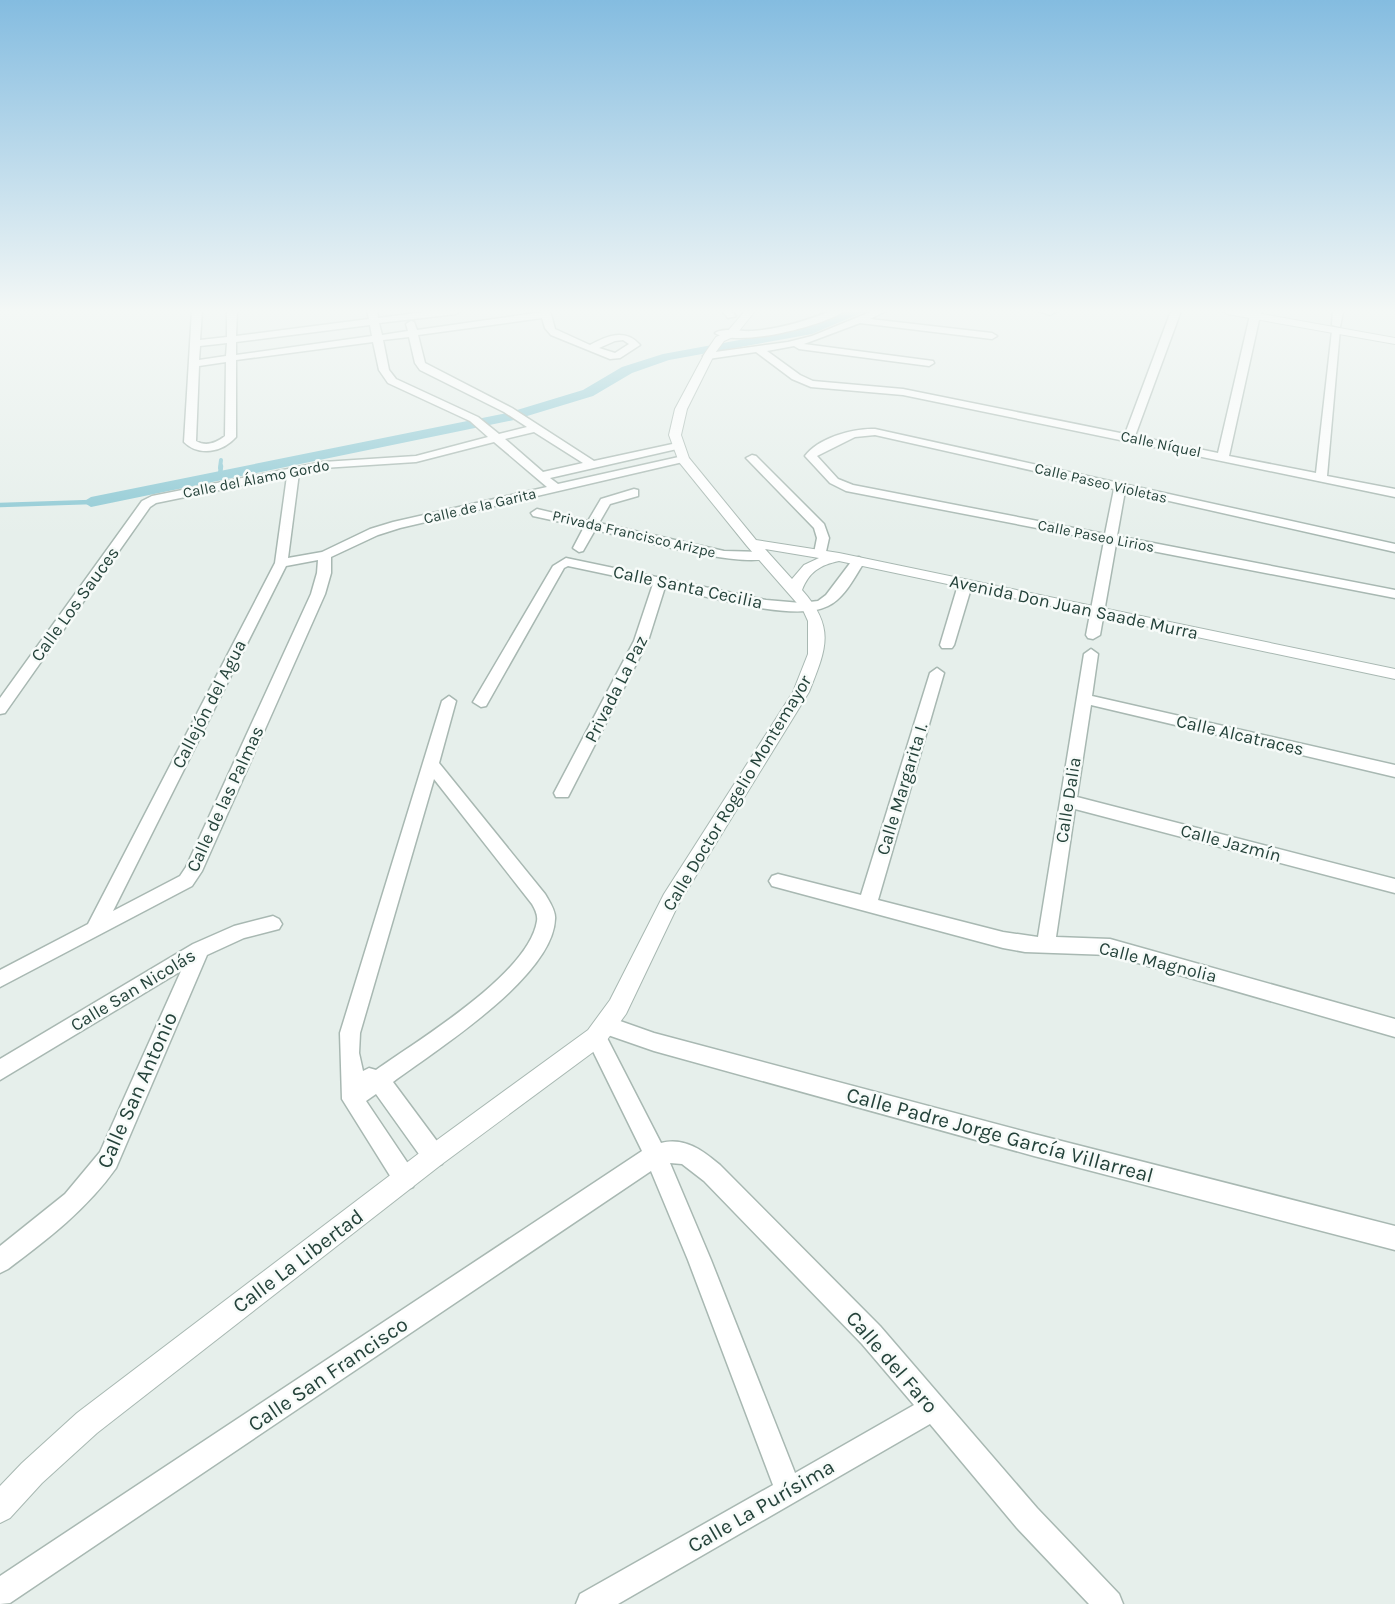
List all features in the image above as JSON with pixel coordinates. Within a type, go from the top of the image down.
[{"type":"street","points":[[194,386],[190,442],[194,446],[208,448],[218,445],[230,436],[232,386]]},
{"type":"street","points":[[402,386],[478,422],[556,489]]},
{"type":"street","points":[[460,386],[523,418],[593,465]]},
{"type":"street","points":[[680,453],[675,435],[681,409],[694,386]]},
{"type":"street","name":"Calle Níquel","points":[[832,386],[903,392],[1395,493]]},
{"type":"street","points":[[1130,438],[1149,386]]},
{"type":"street","points":[[1223,457],[1240,386]]},
{"type":"street","points":[[1321,478],[1331,386]]},
{"type":"street","name":"Calle del Álamo Gordo","points":[[152,500],[323,465],[416,459],[536,428]]},
{"type":"street","name":"Calle Paseo Violetas","points":[[811,454],[859,432],[875,432],[1395,548]]},
{"type":"street","name":"Calle de la Garita","points":[[542,476],[593,465],[680,453]]},
{"type":"street","name":"Calle de la Garita","points":[[281,563],[325,555],[364,536],[397,525],[556,489],[680,453]]},
{"type":"street","name":"Calle Doctor Rogelio Montemayor","points":[[601,1031],[618,1007],[671,900],[801,693],[816,654],[816,621],[810,608],[752,543],[680,453]]},
{"type":"street","name":"Calle Paseo Lirios","points":[[811,454],[811,459],[834,481],[844,486],[1395,594]]},
{"type":"street","points":[[752,458],[820,527],[823,538],[819,553]]},
{"type":"street","name":"Callejón del Agua","points":[[95,928],[281,563],[294,470]]},
{"type":"street","points":[[1093,635],[1120,487]]},
{"type":"street","points":[[579,548],[605,502],[634,493]]},
{"type":"street","name":"Calle Los Sauces","points":[[0,709],[146,504],[152,500]]},
{"type":"street","name":"Privada Francisco Arizpe","points":[[537,513],[730,556],[764,556]]},
{"type":"street","name":"Avenida Don Juan Saade Murra","points":[[752,543],[859,561],[1395,674]]},
{"type":"street","name":"Privada Francisco Arizpe","points":[[730,556],[752,543]]},
{"type":"street","name":"Calle de las Palmas","points":[[0,979],[95,928],[177,888],[193,871],[318,594],[324,573],[325,555]]},
{"type":"street","points":[[795,590],[799,577],[811,565],[839,557]]},
{"type":"street","points":[[810,608],[834,598],[859,561]]},
{"type":"street","name":"Calle Santa Cecilia","points":[[481,702],[559,566],[566,562],[766,604],[810,608]]},
{"type":"street","name":"Privada La Paz","points":[[562,793],[641,641],[660,582]]},
{"type":"street","points":[[946,645],[966,585]]},
{"type":"street","name":"Calle Dalia","points":[[1046,945],[1091,654]]},
{"type":"street","name":"Calle Margarita I.","points":[[867,905],[937,673]]},
{"type":"street","name":"Calle Alcatraces","points":[[1085,699],[1395,771]]},
{"type":"street","points":[[405,1179],[352,1099],[350,1033],[449,701]]},
{"type":"street","points":[[352,1099],[496,994],[514,976],[542,934],[546,920],[539,899],[429,762]]},
{"type":"street","name":"Calle Jazmín","points":[[1068,801],[1395,886]]},
{"type":"street","name":"Calle Magnolia","points":[[778,881],[1003,940],[1046,945],[1110,947],[1395,1028]]},
{"type":"street","name":"Calle San Nicolás","points":[[0,1070],[200,950],[241,931],[273,924]]},
{"type":"street","name":"Calle San Antonio","points":[[0,1261],[70,1206],[99,1175],[108,1160],[200,950]]},
{"type":"street","points":[[601,1031],[656,1155],[788,1490]]},
{"type":"street","name":"Calle La Libertad","points":[[0,1508],[32,1473],[87,1422],[601,1031]]},
{"type":"street","name":"Calle Padre Jorge García Villarreal","points":[[601,1031],[654,1041],[1011,1138],[1395,1238]]},
{"type":"street","points":[[353,1075],[379,1080],[434,1156]]},
{"type":"street","name":"Calle del Faro","points":[[656,1155],[670,1150],[681,1151],[692,1156],[712,1173],[871,1335],[1027,1518],[1109,1604]]},
{"type":"street","name":"Calle San Francisco","points":[[0,1593],[656,1155]]},
{"type":"street","name":"Calle La Purísima","points":[[590,1604],[932,1409]]},
{"type":"waterway","points":[[91,502],[509,417],[588,393],[600,386]]},
{"type":"waterway","points":[[220,468],[221,460]]},
{"type":"waterway","points":[[220,475],[221,466]]},
{"type":"waterway","points":[[0,505],[91,502]]}]
